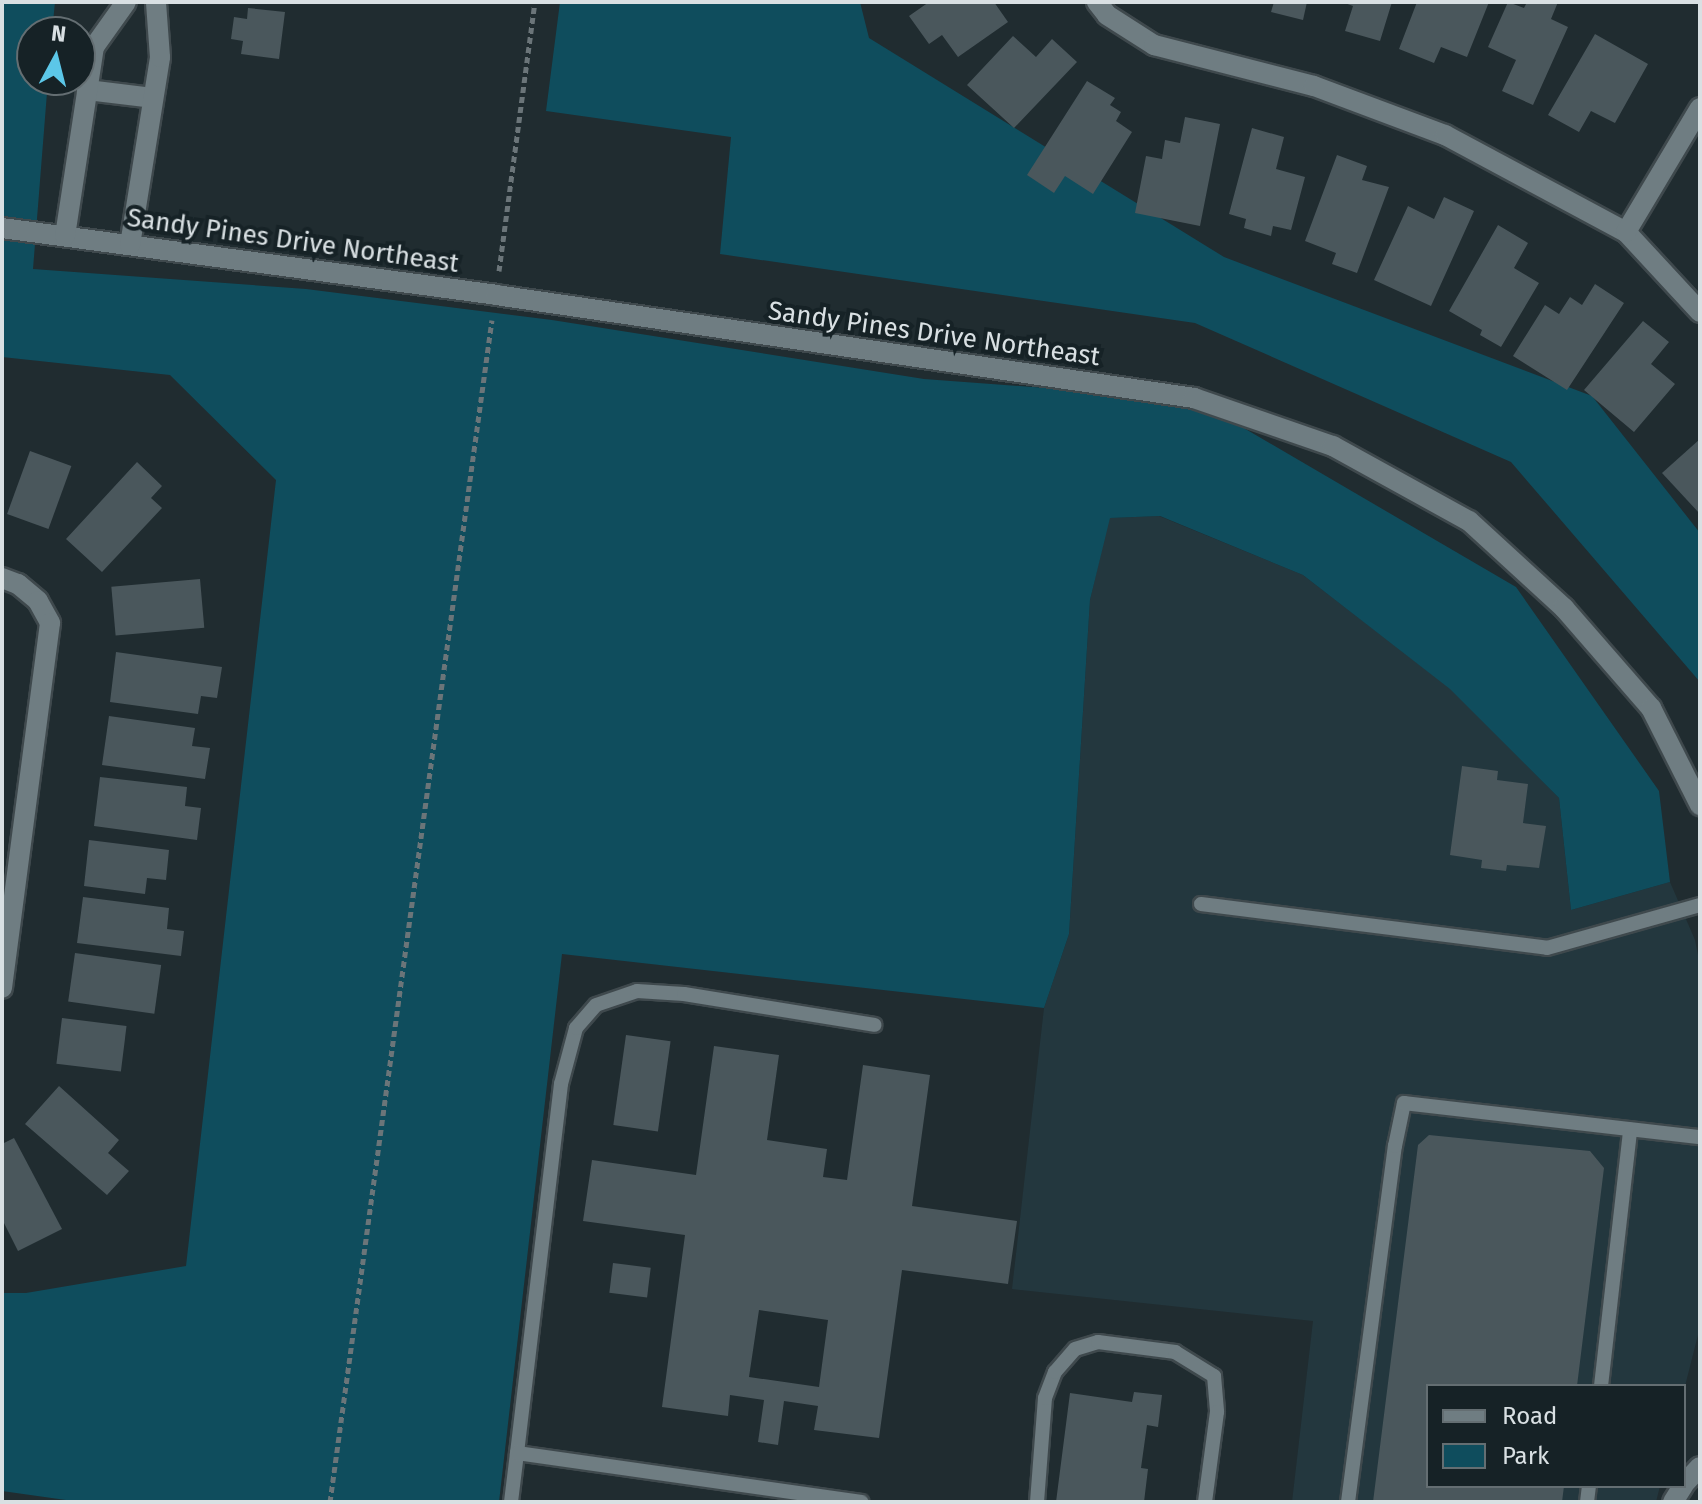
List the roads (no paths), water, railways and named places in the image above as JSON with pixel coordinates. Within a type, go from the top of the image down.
[{"type":"street","points":[[96,44],[126,2]]},
{"type":"street","points":[[130,245],[160,57],[156,2]]},
{"type":"street","points":[[1097,2],[1107,15],[1154,45],[1314,86],[1445,135],[1626,232],[1700,312]]},
{"type":"street","points":[[96,91],[153,98]]},
{"type":"street","points":[[65,236],[86,96]]},
{"type":"street","points":[[1626,232],[1700,108]]},
{"type":"street","name":"Sandy Pines Drive Northeast","points":[[2,228],[496,295],[1194,398],[1333,446],[1469,521],[1564,608],[1651,708],[1700,805]]},
{"type":"street","points":[[2,578],[18,584],[38,601],[50,623],[2,988]]},
{"type":"street","points":[[1686,1482],[1700,1467]]},
{"type":"lane","points":[[1201,904],[1547,948],[1700,905]]},
{"type":"lane","points":[[511,1502],[561,1084],[576,1028],[596,1005],[637,991],[684,994],[875,1025]]},
{"type":"lane","points":[[1348,1502],[1395,1146],[1404,1103],[1700,1137]]},
{"type":"lane","points":[[1601,1384],[1630,1130]]},
{"type":"lane","points":[[1037,1502],[1045,1398],[1055,1372],[1075,1349],[1098,1342],[1175,1352],[1214,1376],[1217,1412],[1205,1502]]},
{"type":"lane","points":[[517,1453],[862,1502]]}]
